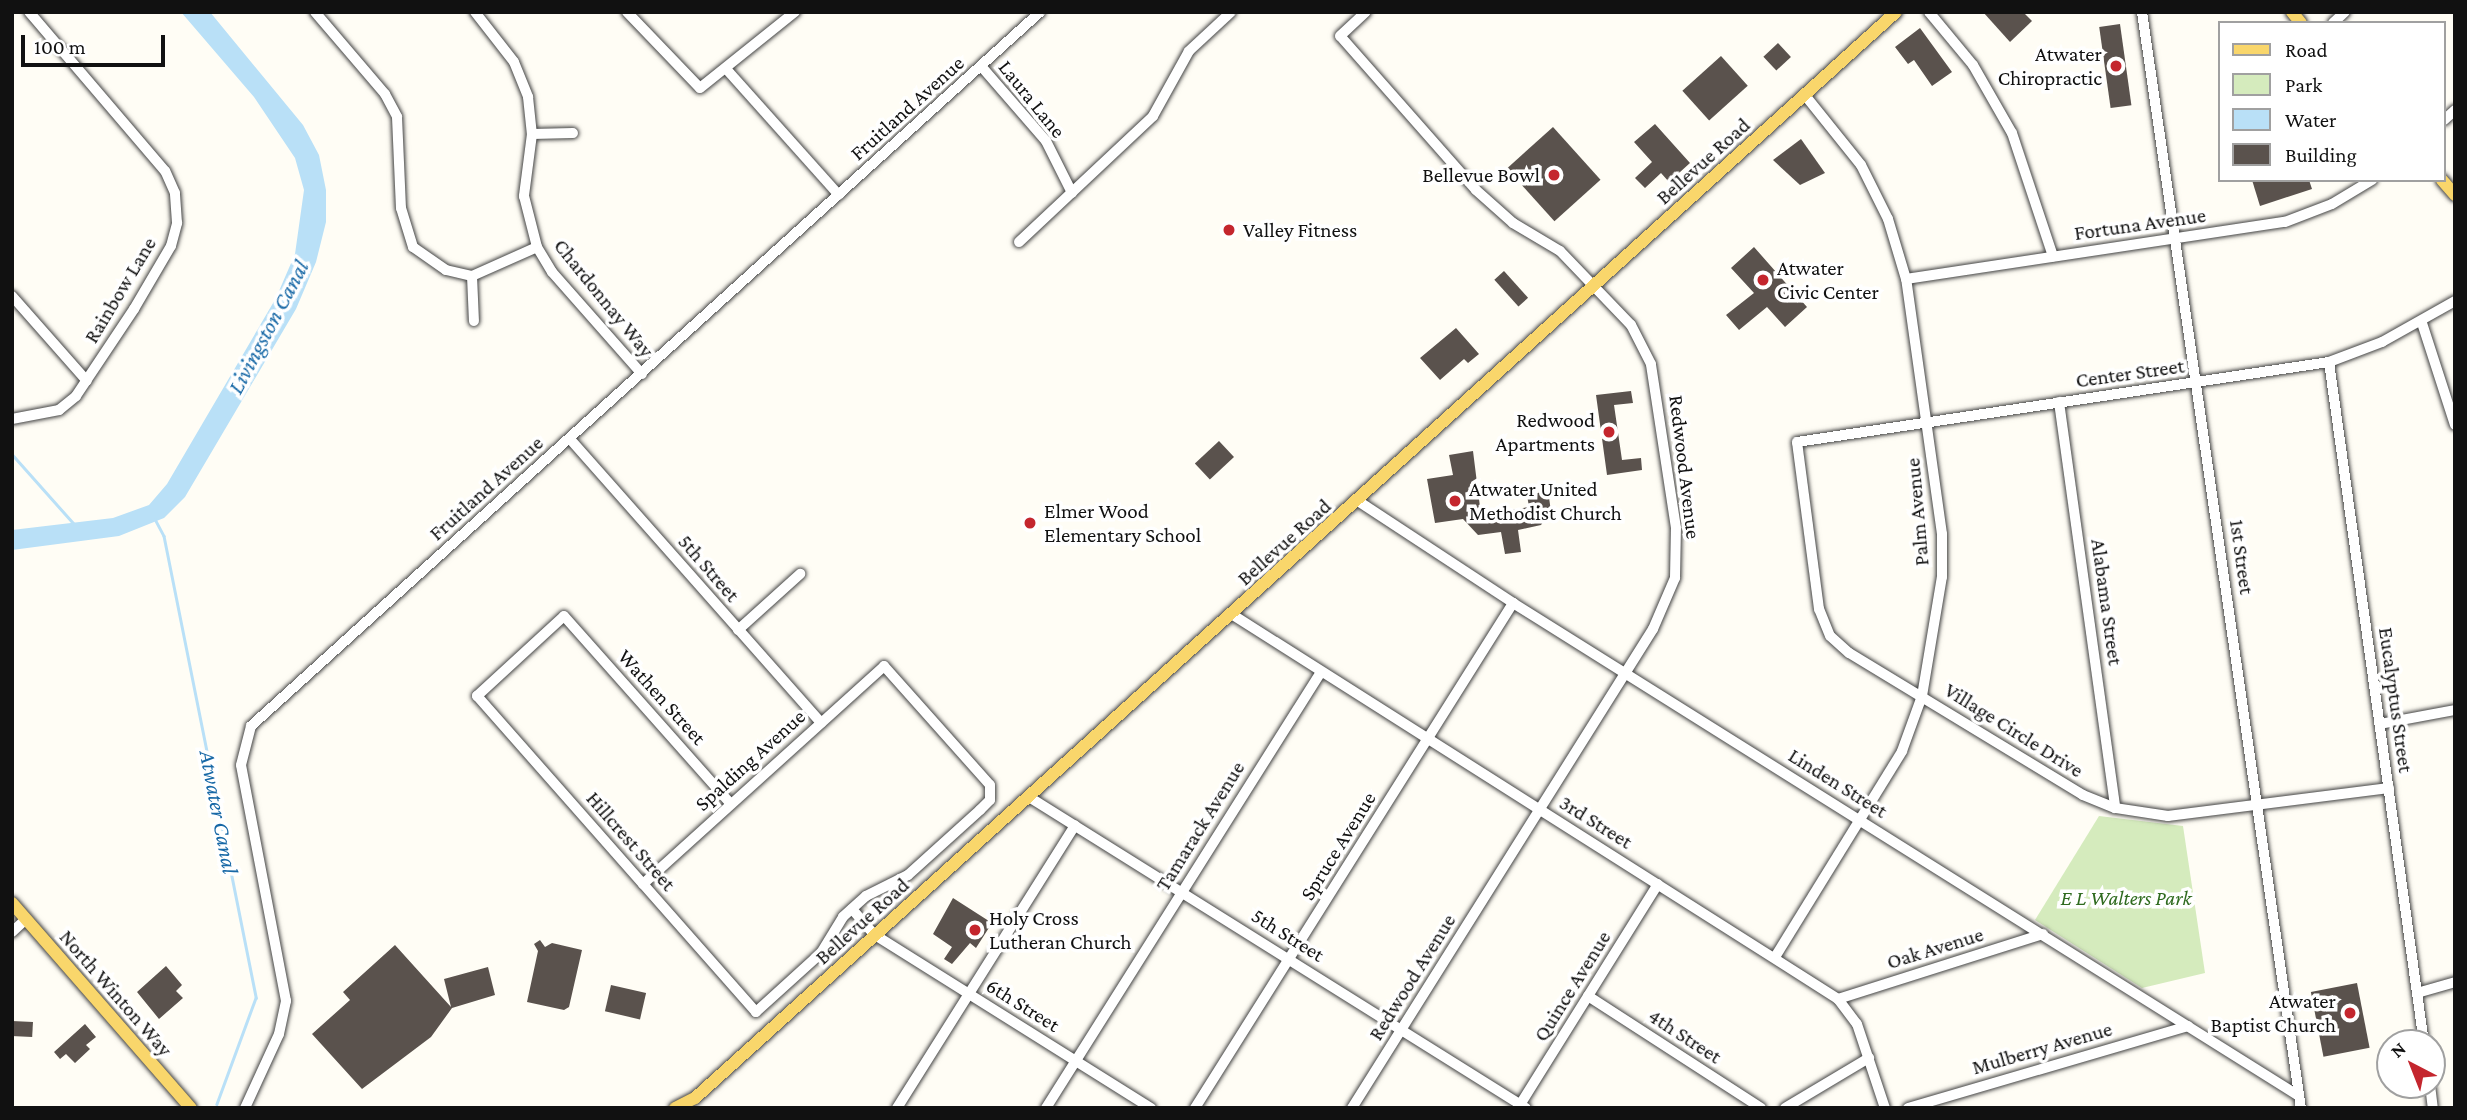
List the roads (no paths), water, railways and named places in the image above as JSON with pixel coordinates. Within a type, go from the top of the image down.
[{"type":"main road","name":"Bellevue Road","points":[[675,1108],[696,1105],[875,935],[1233,615],[1896,12]]},
{"type":"main road","name":"North Winton Way","points":[[12,904],[191,1108]]},
{"type":"street","name":"Rainbow Lane","points":[[12,419],[58,410],[88,382],[171,246],[175,193],[165,171],[29,12]]},
{"type":"street","points":[[315,12],[385,94],[397,117],[401,208],[413,247],[446,271],[472,276],[537,247]]},
{"type":"street","name":"Chardonnay Way","points":[[475,12],[514,62],[528,97],[531,134],[524,195],[537,247],[552,272],[642,374]]},
{"type":"street","points":[[627,12],[700,88],[728,71],[795,12]]},
{"type":"street","name":"Fruitland Avenue","points":[[245,1108],[279,1034],[286,1001],[241,765],[244,741],[251,726],[1040,12]]},
{"type":"street","points":[[1019,242],[1153,116],[1189,51],[1231,12]]},
{"type":"street","name":"Redwood Avenue","points":[[1352,1108],[1625,673],[1675,578],[1676,528],[1651,364],[1632,326],[1560,251],[1513,223],[1476,190],[1340,36],[1366,12]]},
{"type":"street","points":[[1929,12],[1973,65],[2012,133],[2053,256]]},
{"type":"street","name":"1st Street","points":[[2142,12],[2178,239],[2300,1102]]},
{"type":"street","name":"Laura Lane","points":[[981,66],[1046,141],[1072,193]]},
{"type":"street","points":[[728,71],[839,195]]},
{"type":"street","name":"Palm Avenue","points":[[1775,957],[1902,751],[1922,696],[1942,577],[1927,421],[1906,279],[1888,219],[1861,165],[1805,94]]},
{"type":"street","points":[[531,134],[573,133]]},
{"type":"street","name":"Fortuna Avenue","points":[[1906,279],[2285,222],[2332,204],[2369,182]]},
{"type":"street","points":[[472,276],[474,321]]},
{"type":"street","points":[[12,296],[88,382]]},
{"type":"street","name":"Center Street","points":[[1797,442],[2329,362],[2422,323],[2455,301]]},
{"type":"street","points":[[2422,323],[2455,425]]},
{"type":"street","name":"Eucalyptus Street","points":[[2329,362],[2422,1029]]},
{"type":"street","name":"Alabama Street","points":[[2059,402],[2115,808]]},
{"type":"street","name":"5th Street","points":[[570,439],[821,723]]},
{"type":"street","name":"Village Circle Drive","points":[[1797,442],[1819,609],[1830,636],[2083,795],[2115,808],[2168,816],[2389,788]]},
{"type":"street","name":"Linden Street","points":[[1358,501],[1513,604],[1861,819],[2188,1026],[2300,1102]]},
{"type":"street","points":[[738,630],[800,574]]},
{"type":"street","name":"Spruce Avenue","points":[[1195,1108],[1513,604]]},
{"type":"street","name":"3rd Street","points":[[1233,615],[1838,999],[1857,1024],[1885,1108]]},
{"type":"street","name":"Hillcrest Street","points":[[564,616],[477,696],[755,1012],[821,953],[852,909]]},
{"type":"street","name":"Wathen Street","points":[[564,616],[731,804]]},
{"type":"street","name":"Spalding Avenue","points":[[643,884],[884,666],[990,785],[990,800],[908,875],[875,890],[852,909]]},
{"type":"street","name":"Tamarack Avenue","points":[[1046,1108],[1321,672]]},
{"type":"street","points":[[2380,724],[2455,710]]},
{"type":"street","name":"5th Street","points":[[1028,797],[1521,1106]]},
{"type":"street","points":[[897,1108],[1075,825]]},
{"type":"street","name":"Quince Avenue","points":[[1521,1106],[1658,884]]},
{"type":"street","name":"6th Street","points":[[852,909],[875,935],[1150,1108]]},
{"type":"street","points":[[12,932],[26,919]]},
{"type":"street","name":"Oak Avenue","points":[[1838,999],[2043,934]]},
{"type":"street","points":[[2417,993],[2455,982]]},
{"type":"street","name":"4th Street","points":[[1588,996],[1762,1108]]},
{"type":"street","name":"Mulberry Avenue","points":[[1908,1108],[2188,1026]]},
{"type":"street","points":[[1785,1108],[1868,1058]]},
{"type":"water","name":"Livingston Canal","points":[[181,12],[210,12],[303,125],[319,155],[326,190],[326,222],[316,262],[296,309],[185,497],[164,518],[119,536],[12,550],[12,530],[113,518],[149,505],[167,484],[276,298],[295,254],[304,190],[295,158],[254,97]]},
{"type":"waterway","points":[[12,454],[75,525]]},
{"type":"waterway","name":"Atwater Canal","points":[[155,519],[164,536],[256,998],[217,1104]]},
{"type":"place","name":"Atwater Chiropractic","points":[[2116,66]]},
{"type":"place","name":"Bellevue Bowl","points":[[1554,175]]},
{"type":"place","name":"Valley Fitness","points":[[1229,230]]},
{"type":"place","name":"Atwater Civic Center","points":[[1763,280]]},
{"type":"place","name":"Redwood Apartments","points":[[1609,432]]},
{"type":"place","name":"Atwater United Methodist Church","points":[[1455,501]]},
{"type":"place","name":"Elmer Wood Elementary School","points":[[1030,523]]},
{"type":"place","name":"Holy Cross Lutheran Church","points":[[975,930]]},
{"type":"place","name":"Atwater Baptist Church","points":[[2350,1013]]},
{"type":"park label","name":"E L Walters Park","points":[[2126,898]]}]
